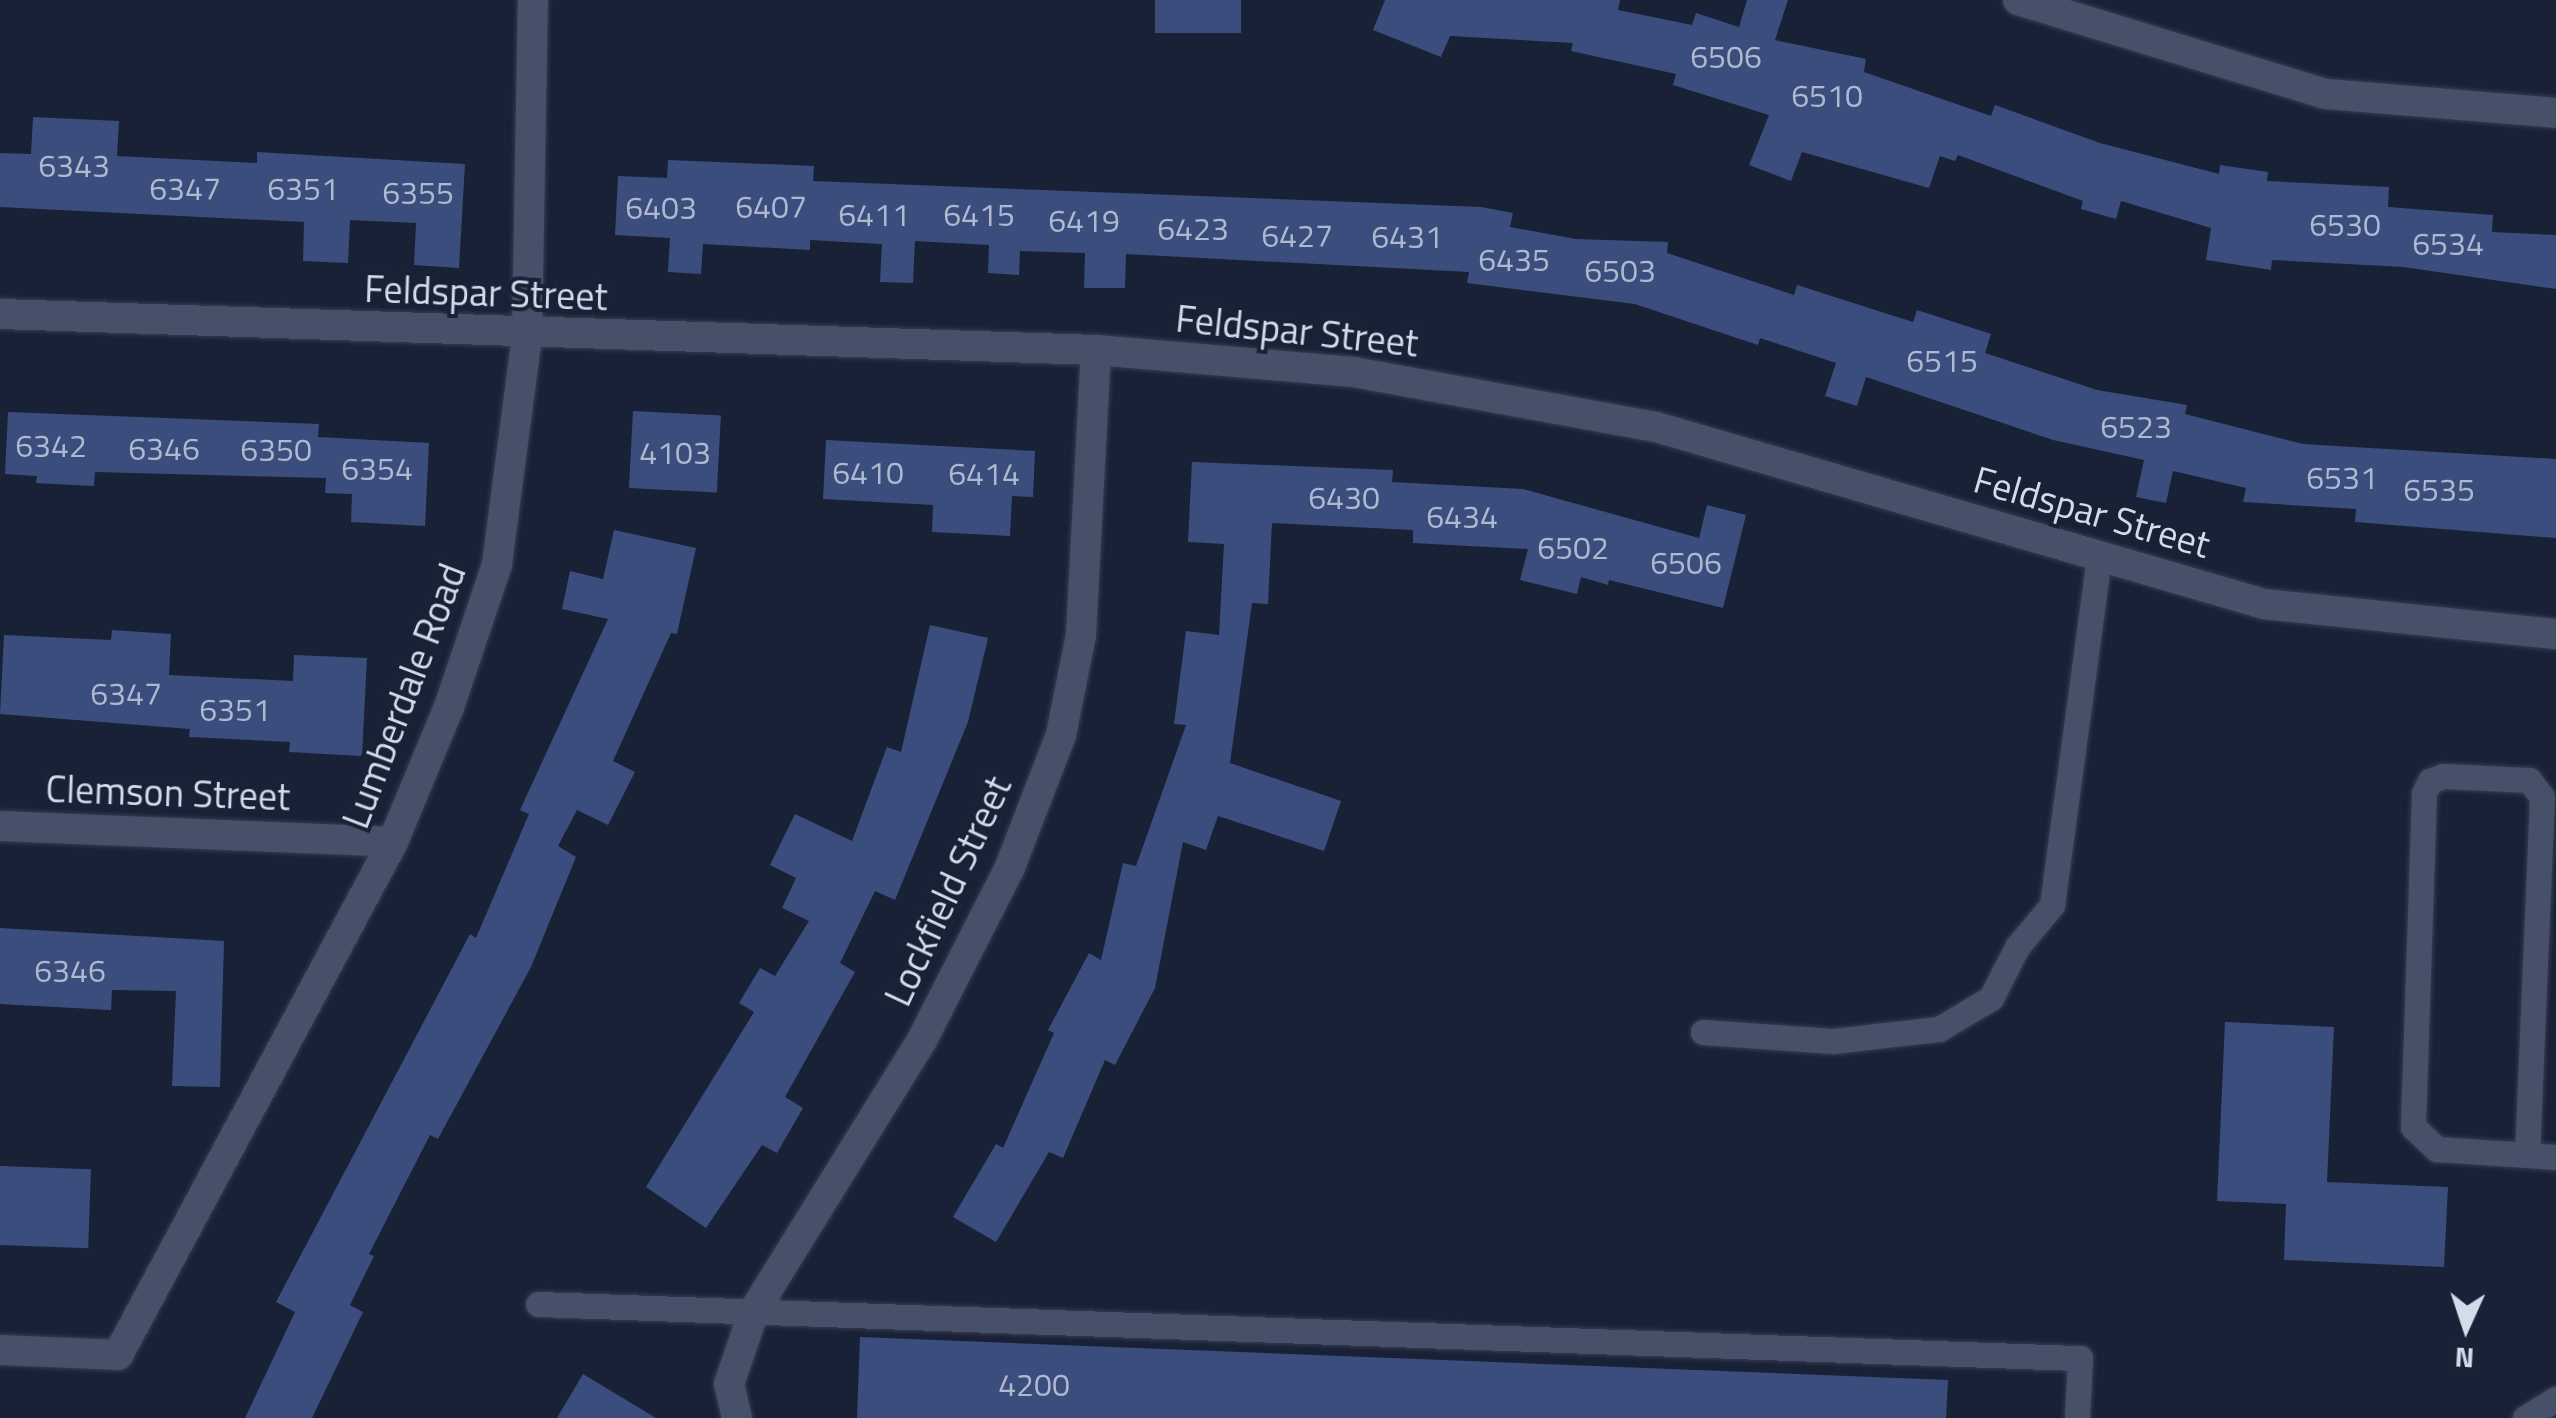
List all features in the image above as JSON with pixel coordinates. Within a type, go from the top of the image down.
[{"type":"street","name":"Lumberdale Road","points":[[0,1350],[118,1355],[394,842],[449,707],[497,564],[527,336],[532,0]]},
{"type":"street","points":[[2018,0],[2326,94],[2556,113]]},
{"type":"street","name":"Feldspar Street","points":[[0,314],[527,336],[1096,350],[1353,372],[1656,426],[2264,604],[2556,634]]},
{"type":"street","name":"Lockfield Street","points":[[737,1418],[729,1384],[754,1311],[922,1040],[1010,867],[1061,735],[1081,634],[1096,350]]},
{"type":"street","name":"Clemson Street","points":[[0,826],[394,842]]},
{"type":"lane","points":[[1703,1032],[1833,1041],[1939,1029],[1991,998],[2018,947],[2052,906],[2099,556]]},
{"type":"lane","points":[[2528,1155],[2542,797],[2529,780],[2443,776],[2430,781],[2423,811],[2413,1127],[2437,1149],[2556,1157]]},
{"type":"lane","points":[[538,1304],[2080,1358],[2077,1418]]},
{"type":"lane","points":[[2525,1418],[2556,1399]]},
{"type":"building","points":[[1155,0],[1241,0],[1241,33],[1155,33]]},
{"type":"building","points":[[1385,0],[1620,0],[1618,10],[1692,25],[1696,13],[1739,27],[1747,0],[1788,0],[1775,40],[1866,59],[1864,72],[1991,116],[1995,105],[2100,143],[2219,174],[2220,165],[2268,172],[2267,181],[2389,187],[2388,207],[2493,215],[2492,232],[2556,235],[2556,289],[2403,267],[2272,260],[2271,270],[2206,260],[2211,228],[2121,201],[2116,219],[2081,209],[2083,201],[1958,155],[1955,161],[1940,156],[1929,188],[1802,152],[1791,181],[1749,165],[1769,115],[1673,85],[1676,74],[1571,51],[1573,43],[1450,36],[1441,57],[1373,30]]},
{"type":"building","points":[[33,117],[119,121],[117,156],[257,163],[257,152],[465,164],[459,268],[414,265],[416,223],[350,220],[348,263],[303,261],[304,222],[0,207],[0,153],[31,154]]},
{"type":"building","points":[[668,160],[814,166],[813,181],[1481,207],[1513,213],[1510,227],[1576,239],[1668,242],[1667,253],[1794,295],[1797,285],[1913,322],[1917,310],[1991,334],[1985,353],[2097,390],[2187,405],[2185,414],[2303,444],[2556,459],[2556,538],[2355,522],[2356,509],[2243,502],[2246,488],[2173,471],[2166,503],[2136,497],[2144,460],[2053,440],[1866,377],[1857,406],[1825,396],[1836,363],[1760,338],[1758,345],[1635,304],[1467,283],[1469,272],[1126,254],[1125,288],[1084,288],[1085,253],[1020,251],[1019,275],[988,273],[989,245],[915,241],[913,283],[880,282],[882,244],[810,240],[810,250],[703,244],[701,274],[668,272],[670,238],[615,235],[618,176],[667,178]]},
{"type":"building","points":[[633,411],[721,416],[717,493],[629,488]]},
{"type":"building","points":[[8,412],[319,424],[318,437],[429,443],[425,526],[351,522],[352,494],[325,493],[326,478],[95,472],[94,486],[36,483],[37,476],[5,474]]},
{"type":"building","points":[[826,440],[1035,451],[1033,497],[1012,496],[1010,536],[932,532],[933,505],[823,499]]},
{"type":"building","points":[[1192,462],[1393,470],[1392,482],[1523,489],[1699,538],[1707,505],[1746,515],[1723,608],[1609,580],[1608,585],[1581,577],[1577,594],[1520,580],[1528,549],[1413,543],[1413,530],[1272,523],[1268,604],[1252,603],[1230,763],[1341,801],[1324,851],[1218,816],[1206,850],[1183,842],[1155,988],[1115,1065],[1105,1060],[1063,1158],[1049,1152],[996,1242],[953,1217],[996,1144],[1003,1148],[1054,1033],[1048,1030],[1089,953],[1101,960],[1123,863],[1136,866],[1186,725],[1174,724],[1186,631],[1219,635],[1224,544],[1188,542]]},
{"type":"building","points":[[614,530],[696,548],[677,634],[671,633],[613,761],[635,772],[608,825],[577,810],[558,846],[576,857],[531,967],[438,1139],[430,1135],[369,1254],[374,1256],[350,1305],[363,1312],[312,1418],[245,1418],[295,1312],[276,1302],[470,934],[476,938],[529,814],[520,810],[608,619],[562,609],[570,571],[603,579]]},
{"type":"building","points":[[930,625],[988,638],[968,722],[895,900],[875,891],[840,963],[855,972],[785,1097],[803,1108],[777,1153],[762,1145],[706,1228],[646,1187],[754,1012],[739,1003],[760,968],[775,976],[809,921],[782,908],[796,878],[770,865],[795,814],[852,841],[887,747],[901,752]]},
{"type":"building","points":[[112,630],[171,634],[169,675],[293,681],[294,655],[367,658],[362,756],[289,752],[290,742],[189,737],[190,729],[0,714],[4,635],[111,640]]},
{"type":"building","points":[[0,928],[224,941],[220,1087],[172,1086],[176,991],[112,990],[111,1010],[0,1004]]},
{"type":"building","points":[[2225,1022],[2334,1027],[2327,1182],[2448,1187],[2444,1267],[2284,1260],[2286,1204],[2217,1201]]},
{"type":"building","points":[[0,1166],[91,1169],[88,1248],[0,1245]]},
{"type":"building","points":[[860,1337],[1948,1380],[1946,1418],[857,1418]]},
{"type":"building","points":[[583,1374],[656,1418],[557,1418]]}]
